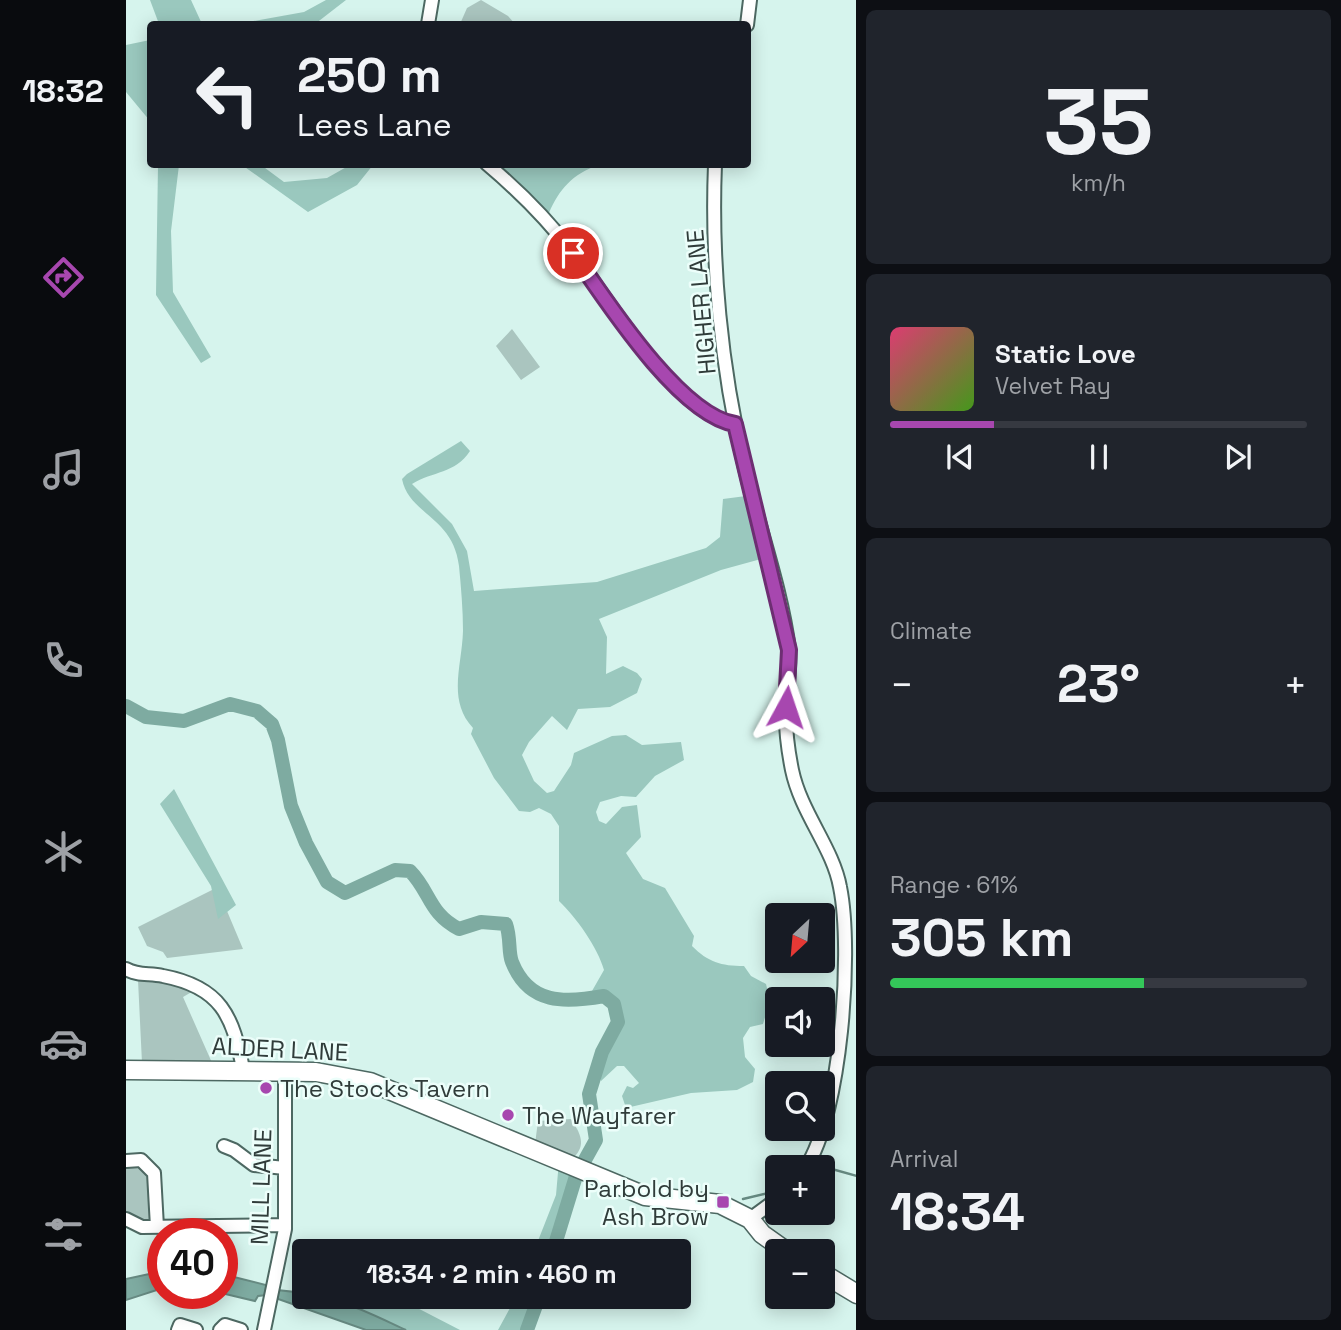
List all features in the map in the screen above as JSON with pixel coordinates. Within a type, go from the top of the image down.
[{"type":"highway","name":"ALDER LANE","points":[[126,1070],[243,1069],[333,1073],[385,1086],[652,1198],[706,1200],[733,1209],[750,1219]]},
{"type":"highway","points":[[750,1219],[769,1239]]},
{"type":"highway","points":[[835,1281],[856,1294]]},
{"type":"street","points":[[747,21],[750,0]]},
{"type":"street","points":[[429,21],[435,1]]},
{"type":"street","points":[[491,168],[542,215],[657,368],[707,414],[735,424]]},
{"type":"street","name":"HIGHER LANE","points":[[715,168],[715,245],[735,424],[789,650],[786,729],[792,771],[799,798],[840,886],[844,922],[844,999],[832,1093],[819,1141],[812,1155]]},
{"type":"street","points":[[126,969],[138,975],[177,980],[212,996],[227,1012],[237,1036],[243,1069]]},
{"type":"street","name":"MILL LANE","points":[[264,1330],[276,1281],[285,1225],[285,1070]]},
{"type":"street","points":[[229,1151],[254,1165],[285,1168]]},
{"type":"street","points":[[126,1161],[141,1160],[154,1173],[156,1218]]},
{"type":"street","points":[[750,1219],[765,1208]]},
{"type":"street","points":[[126,1219],[134,1225],[147,1226]]},
{"type":"street","points":[[238,1226],[285,1225]]},
{"type":"street","points":[[178,1330],[180,1325],[196,1330]]},
{"type":"street","points":[[220,1330],[225,1325],[241,1330]]},
{"type":"shaded area","points":[[150,0],[191,0],[201,21],[158,21]]},
{"type":"shaded area","points":[[326,0],[346,0],[319,21],[254,21],[304,12]]},
{"type":"shaded area","points":[[481,0],[512,21],[461,21],[467,8]]},
{"type":"shaded area","points":[[147,41],[147,117],[126,92],[126,45]]},
{"type":"shaded area","points":[[158,168],[179,168],[171,231],[173,292],[211,357],[201,363],[156,295]]},
{"type":"shaded area","points":[[246,168],[265,168],[284,182],[327,178],[345,168],[371,168],[357,185],[308,212]]},
{"type":"shaded area","points":[[497,168],[592,168],[568,183],[549,213]]},
{"type":"shaded area","points":[[512,329],[540,367],[521,380],[496,346]]},
{"type":"shaded area","points":[[461,441],[470,451],[451,468],[412,484],[452,524],[467,551],[474,591],[597,582],[706,548],[720,537],[723,499],[746,496],[761,559],[721,570],[599,619],[607,637],[606,674],[623,666],[637,673],[642,679],[637,693],[610,707],[578,709],[567,730],[552,716],[529,742],[522,755],[534,781],[547,793],[554,791],[571,765],[574,753],[612,736],[626,735],[642,745],[681,742],[684,760],[655,776],[636,797],[621,796],[600,802],[596,812],[599,821],[606,824],[622,807],[637,805],[641,837],[626,853],[643,879],[665,888],[694,936],[692,946],[715,962],[744,966],[751,976],[766,984],[763,1024],[750,1027],[743,1038],[745,1057],[755,1069],[753,1082],[737,1090],[691,1093],[626,1108],[622,1096],[627,1086],[633,1088],[639,1083],[624,1066],[617,1066],[601,1081],[599,1074],[621,1025],[617,1006],[612,999],[592,991],[604,970],[592,943],[559,901],[559,826],[551,814],[539,808],[530,812],[519,811],[494,778],[471,734],[473,728],[460,706],[458,694],[463,623],[459,566],[455,549],[449,536],[406,491],[402,479]]},
{"type":"shaded area","points":[[174,789],[236,905],[218,919],[211,886],[160,804]]},
{"type":"shaded area","points":[[214,889],[219,892],[243,949],[167,958],[163,952],[147,946],[138,927]]},
{"type":"shaded area","points":[[141,977],[153,977],[195,990],[183,997],[213,1065],[142,1063],[138,980]]},
{"type":"shaded area","points":[[571,1119],[581,1140],[580,1149],[572,1159],[535,1144],[538,1121]]},
{"type":"shaded area","points":[[559,1161],[576,1176],[557,1239],[539,1239],[556,1195]]},
{"type":"shaded area","points":[[126,1167],[141,1167],[149,1172],[151,1218],[139,1222],[126,1213]]},
{"type":"shaded area","points":[[147,1274],[147,1293],[126,1300],[126,1279]]},
{"type":"shaded area","points":[[238,1278],[266,1285],[268,1289],[292,1292],[292,1304],[267,1295],[258,1296],[255,1301],[238,1297]]},
{"type":"shaded area","points":[[307,1309],[359,1309],[406,1330],[366,1330]]},
{"type":"shaded area","points":[[355,1309],[419,1309],[460,1330],[406,1330]]},
{"type":"shaded area","points":[[509,1309],[535,1309],[527,1330],[498,1330]]},
{"type":"waterway","points":[[126,706],[146,717],[184,721],[230,704],[257,711],[272,724],[278,740],[291,806],[306,843],[327,882],[345,893],[395,870],[410,871],[436,909],[459,929],[481,922],[506,924],[512,962],[519,976],[538,994],[562,1000],[604,996],[614,1004],[618,1022],[602,1052],[589,1094],[596,1140],[576,1176],[557,1239]]},
{"type":"waterway","points":[[835,1170],[856,1176]]},
{"type":"waterway","points":[[743,1199],[765,1194]]},
{"type":"waterway","points":[[527,1330],[535,1309]]},
{"type":"place","name":"The Stocks Tavern","points":[[266,1088]]},
{"type":"place","name":"The Wayfarer","points":[[508,1115]]},
{"type":"place","name":"Parbold by Ash Brow","points":[[723,1202]]},
{"type":"route","points":[[573,253],[657,368],[707,414],[719,421],[735,424],[789,650],[786,707]]}]
